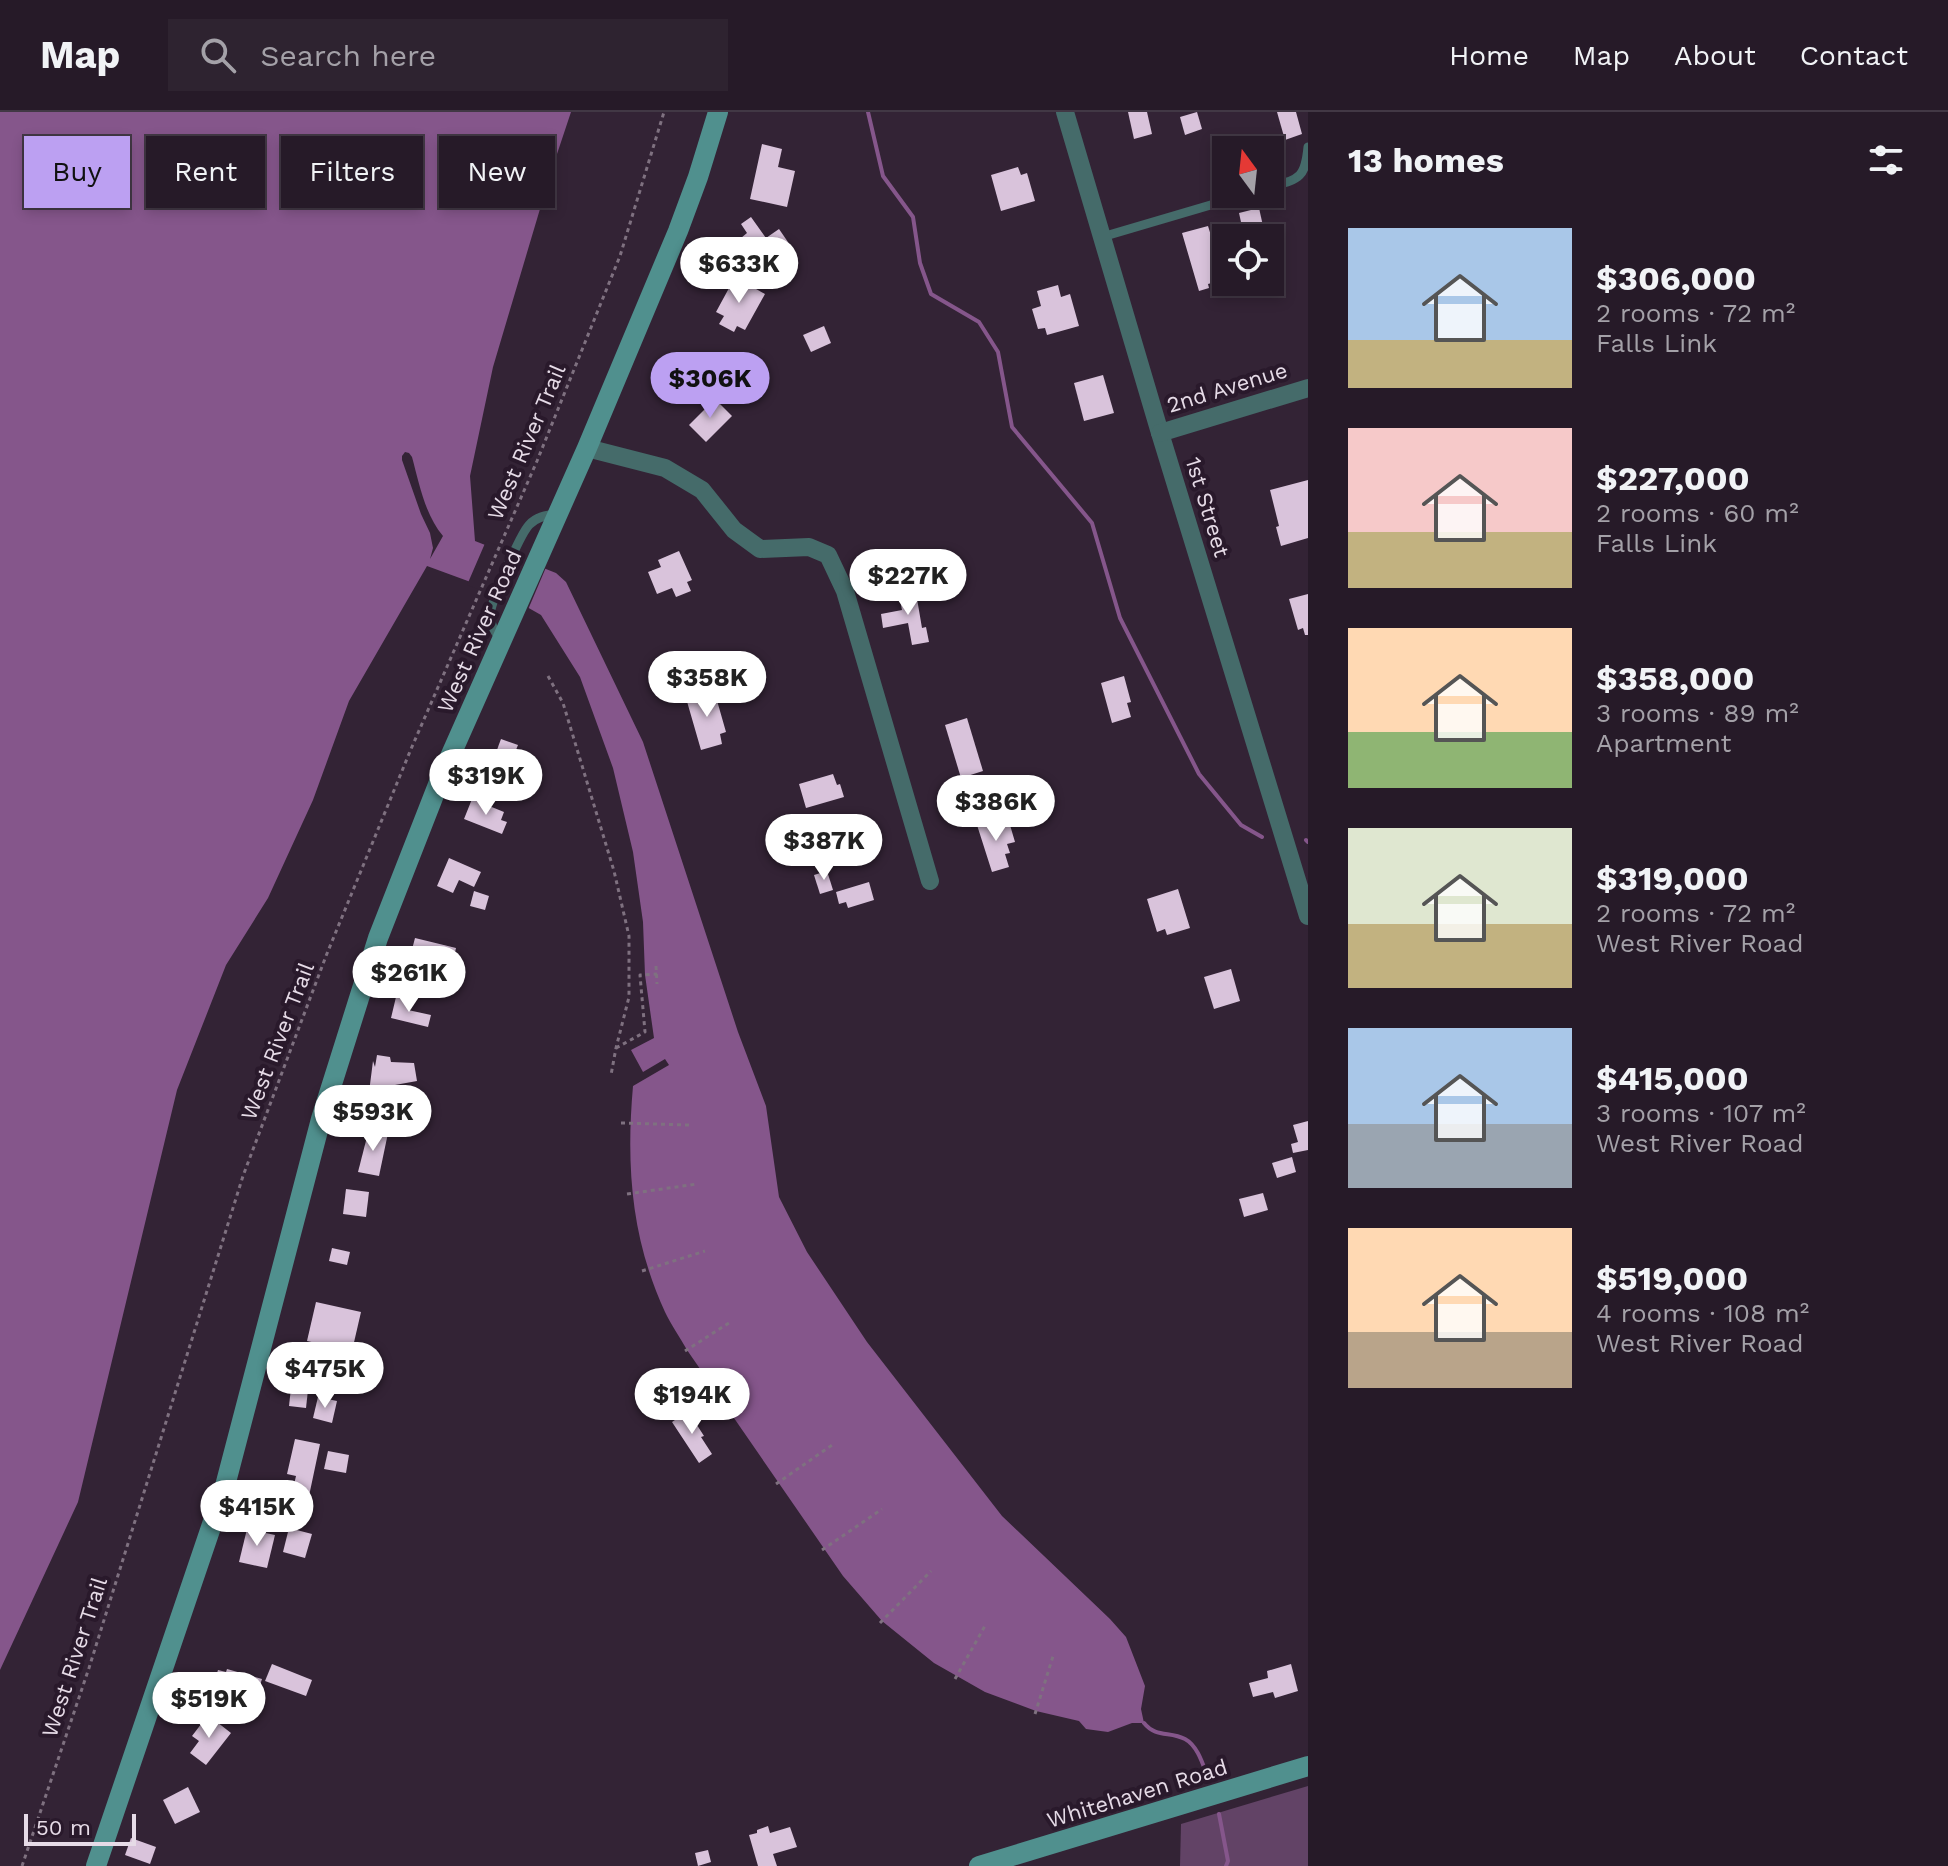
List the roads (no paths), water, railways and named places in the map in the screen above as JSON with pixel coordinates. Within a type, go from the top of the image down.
[{"type":"main road","name":"West River Road","points":[[96,1866],[225,1486],[321,1119],[378,938],[441,777],[587,448],[678,231],[718,112]]},
{"type":"main road","name":"Whitehaven Road","points":[[979,1866],[1308,1766]]},
{"type":"street","name":"1st Street","points":[[1065,112],[1308,916]]},
{"type":"street","name":"2nd Avenue","points":[[1160,433],[1308,388]]},
{"type":"street","points":[[587,448],[665,468],[702,490],[734,530],[760,549],[809,547],[828,555],[845,591],[930,881]]},
{"type":"lane","points":[[1284,183],[1296,180],[1303,173],[1308,147]]},
{"type":"lane","points":[[1102,237],[1212,205]]},
{"type":"lane","points":[[501,640],[493,629],[490,617],[492,603],[528,525],[541,516],[557,514]]},
{"type":"waterway","points":[[868,112],[883,176],[913,217],[920,263],[931,294],[979,322],[998,352],[1012,427],[1092,523],[1120,618],[1199,774],[1241,825],[1262,837]]},
{"type":"waterway","points":[[1144,1723],[1153,1731],[1190,1742],[1200,1756],[1208,1778]]},
{"type":"waterway","points":[[1219,1814],[1228,1861],[1226,1866]]}]
